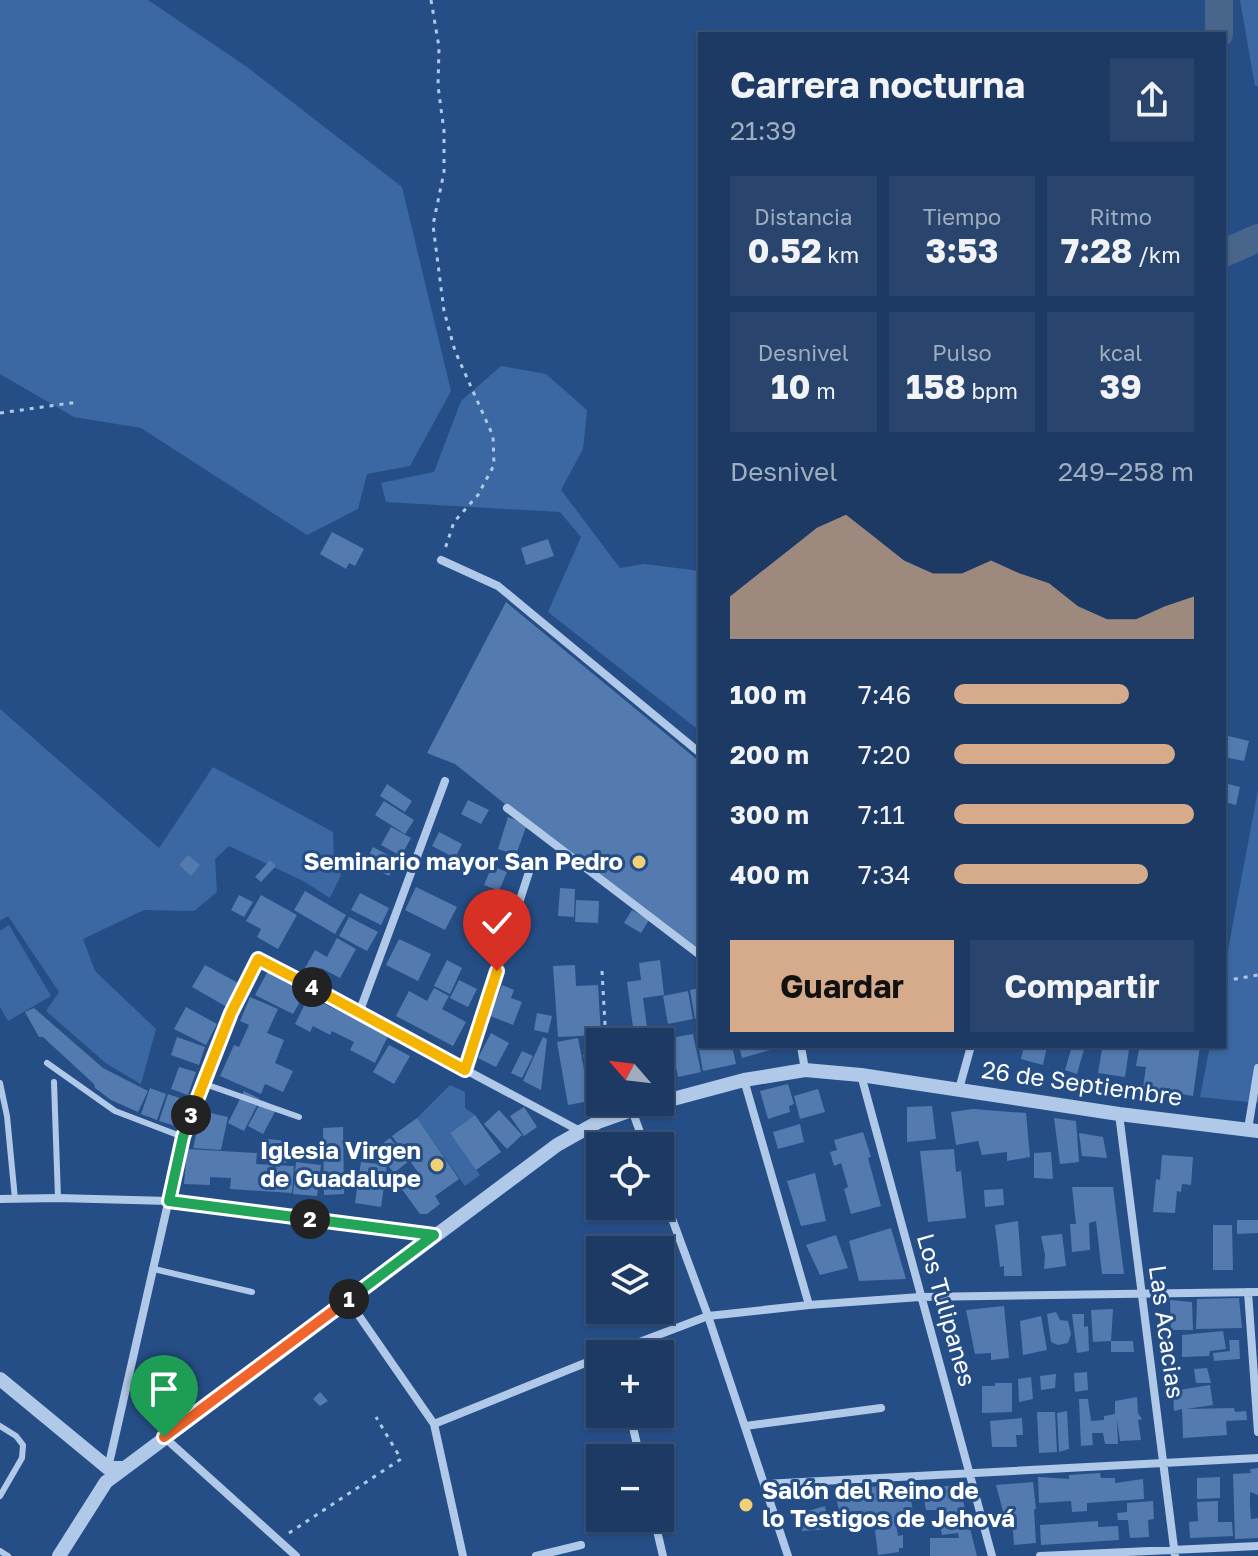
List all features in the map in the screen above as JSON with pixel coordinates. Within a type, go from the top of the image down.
[{"type":"street","points":[[441,560],[498,586],[698,751]]},
{"type":"street","points":[[359,1013],[445,781]]},
{"type":"street","points":[[507,808],[698,953]]},
{"type":"street","points":[[465,1070],[529,872]]},
{"type":"street","points":[[0,1379],[112,1473],[183,1137],[231,1013],[258,959],[580,1131]]},
{"type":"street","points":[[801,1048],[805,1070]]},
{"type":"street","points":[[959,1089],[970,1048]]},
{"type":"street","points":[[1253,1130],[1258,1068]]},
{"type":"street","name":"26 de Septiembre","points":[[674,1099],[744,1080],[805,1070],[861,1075],[1119,1114],[1253,1130]]},
{"type":"street","name":"Los Tulipanes","points":[[861,1075],[992,1556]]},
{"type":"street","points":[[744,1080],[809,1305]]},
{"type":"street","name":"Las Acacias","points":[[1119,1114],[1174,1552]]},
{"type":"street","name":"26 de Septiembre","points":[[59,1556],[112,1473],[580,1131],[617,1116]]},
{"type":"street","points":[[0,1199],[169,1201],[434,1235]]},
{"type":"street","points":[[673,1220],[788,1556]]},
{"type":"street","points":[[1248,1292],[1258,1432]]},
{"type":"street","points":[[646,1340],[708,1316],[809,1305],[920,1297],[1258,1292]]},
{"type":"street","points":[[348,1300],[434,1424],[463,1556]]},
{"type":"street","points":[[434,1424],[586,1363]]},
{"type":"street","points":[[745,1426],[881,1408]]},
{"type":"street","points":[[164,1437],[296,1556]]},
{"type":"street","points":[[764,1484],[1258,1458]]},
{"type":"street","points":[[657,1532],[663,1556]]},
{"type":"street","points":[[536,1556],[581,1545]]},
{"type":"street","points":[[1040,1556],[1258,1546]]},
{"type":"lane","points":[[47,1063],[115,1111],[183,1137]]},
{"type":"lane","points":[[54,1082],[58,1198]]},
{"type":"lane","points":[[0,1083],[7,1116],[15,1199]]},
{"type":"lane","points":[[202,1083],[299,1117]]},
{"type":"lane","points":[[154,1269],[252,1292]]},
{"type":"lane","points":[[0,1496],[22,1458],[23,1445],[1,1424]]},
{"type":"lane","points":[[0,1551],[8,1556]]},
{"type":"path","points":[[431,0],[439,47],[438,86],[444,131],[444,172],[433,225],[444,311],[455,351],[493,436],[494,465],[478,495],[454,522],[441,560]]},
{"type":"path","points":[[0,413],[78,402]]},
{"type":"path","points":[[602,971],[605,1028]]},
{"type":"path","points":[[1226,981],[1258,975]]},
{"type":"path","points":[[279,1540],[401,1459],[376,1417]]},
{"type":"shaded area","points":[[0,0],[148,0],[247,67],[402,187],[451,391],[410,466],[367,474],[358,509],[307,535],[141,428],[74,417],[0,374]]},
{"type":"shaded area","points":[[1240,0],[1258,0],[1258,86],[1255,86]]},
{"type":"shaded area","points":[[501,366],[546,374],[587,410],[583,449],[561,490],[620,568],[644,564],[698,571],[698,729],[548,612],[581,537],[560,512],[386,502],[381,483],[434,472],[461,401]]},
{"type":"shaded area","points":[[0,709],[159,848],[213,767],[333,832],[334,856],[341,875],[330,898],[303,881],[229,846],[215,859],[217,892],[194,911],[144,910],[83,939],[95,971],[156,1029],[141,1084],[107,1064],[46,1011],[59,992],[8,916],[0,921]]},
{"type":"shaded area","points":[[1258,790],[1258,1103],[1200,1097],[1210,1048],[1226,1048],[1226,960]]},
{"type":"shaded area","points":[[9,925],[51,996],[8,1021],[0,1007],[0,931]]},
{"type":"shaded area","points":[[450,1085],[465,1092],[465,1108],[475,1115],[450,1133],[480,1175],[465,1186],[417,1118]]},
{"type":"building","points":[[332,532],[364,549],[355,566],[349,563],[346,569],[320,554]]},
{"type":"building","points":[[548,539],[554,556],[526,565],[521,548]]},
{"type":"building","name":"Seminario mayor San Pedro","points":[[506,602],[698,760],[698,958],[455,764],[427,753]]},
{"type":"building","points":[[1226,735],[1249,741],[1244,761],[1226,757]]},
{"type":"building","points":[[387,784],[412,801],[405,812],[380,796]]},
{"type":"building","points":[[1226,784],[1240,787],[1236,805],[1226,802]]},
{"type":"building","points":[[468,800],[489,810],[481,824],[461,814]]},
{"type":"building","points":[[384,801],[414,820],[405,834],[375,815]]},
{"type":"building","points":[[508,817],[527,824],[516,855],[498,849]]},
{"type":"building","points":[[391,827],[411,838],[401,856],[381,845]]},
{"type":"building","points":[[439,832],[462,844],[455,858],[432,846]]},
{"type":"building","points":[[373,847],[398,860],[389,876],[365,863]]},
{"type":"building","points":[[188,855],[200,865],[191,876],[179,865]]},
{"type":"building","points":[[270,860],[276,866],[261,882],[255,877]]},
{"type":"building","points":[[492,866],[507,872],[499,891],[484,885]]},
{"type":"building","points":[[416,887],[457,907],[445,930],[405,910]]},
{"type":"building","points":[[560,888],[575,889],[574,917],[558,916]]},
{"type":"building","points":[[305,891],[346,915],[335,934],[294,910]]},
{"type":"building","points":[[360,893],[389,908],[381,925],[351,910]]},
{"type":"building","points":[[239,895],[253,902],[244,917],[231,910]]},
{"type":"building","points":[[261,895],[297,915],[278,949],[257,937],[261,929],[246,921]]},
{"type":"building","points":[[576,900],[599,901],[598,923],[575,922]]},
{"type":"building","points":[[632,910],[649,920],[641,933],[624,923]]},
{"type":"building","points":[[349,917],[378,932],[367,951],[339,936]]},
{"type":"building","points":[[337,938],[356,949],[340,978],[321,968],[317,975],[305,968],[315,950],[327,957]]},
{"type":"building","points":[[399,939],[431,954],[418,981],[386,965]]},
{"type":"building","points":[[447,960],[462,968],[450,994],[434,986]]},
{"type":"building","points":[[660,960],[664,995],[643,998],[647,1028],[633,1028],[627,982],[641,980],[639,963]]},
{"type":"building","points":[[205,965],[240,984],[227,1007],[192,987]]},
{"type":"building","points":[[575,965],[576,986],[598,985],[601,1028],[586,1028],[586,1036],[558,1037],[553,966]]},
{"type":"building","points":[[268,971],[306,991],[293,1014],[255,995]]},
{"type":"building","points":[[459,980],[477,989],[468,1007],[450,998]]},
{"type":"building","points":[[502,985],[514,990],[511,998],[522,1002],[513,1025],[490,1016]]},
{"type":"building","points":[[434,988],[449,996],[442,1009],[466,1022],[453,1046],[396,1016],[409,991],[427,1001]]},
{"type":"building","points":[[698,988],[698,1018],[695,1019],[690,990]]},
{"type":"building","points":[[688,991],[693,1019],[668,1024],[663,996]]},
{"type":"building","points":[[309,996],[388,1036],[375,1063],[350,1050],[354,1042],[332,1031],[330,1035],[313,1026],[310,1032],[295,1024]]},
{"type":"building","points":[[250,997],[278,1009],[267,1033],[284,1040],[275,1063],[293,1071],[283,1092],[265,1084],[261,1094],[220,1076],[234,1045],[239,1047],[249,1025],[240,1021]]},
{"type":"building","points":[[186,1007],[217,1024],[206,1045],[174,1029]]},
{"type":"building","points":[[34,1008],[103,1068],[148,1091],[138,1112],[111,1100],[95,1088],[43,1037],[39,1037],[25,1012]]},
{"type":"building","points":[[537,1013],[552,1016],[548,1033],[534,1030]]},
{"type":"building","points":[[491,1033],[509,1043],[496,1067],[478,1058]]},
{"type":"building","points":[[693,1034],[701,1072],[678,1077],[674,1037]]},
{"type":"building","points":[[177,1037],[205,1047],[199,1065],[171,1055]]},
{"type":"building","points":[[543,1037],[547,1039],[541,1090],[523,1081]]},
{"type":"building","points":[[578,1038],[586,1080],[586,1102],[568,1105],[557,1042]]},
{"type":"building","points":[[389,1045],[410,1056],[394,1084],[373,1072]]},
{"type":"building","points":[[699,1048],[732,1048],[736,1064],[703,1071]]},
{"type":"building","points":[[740,1048],[777,1048],[742,1058]]},
{"type":"building","points":[[1024,1048],[1047,1048],[1043,1065],[1021,1059]]},
{"type":"building","points":[[1071,1048],[1084,1048],[1077,1074],[1065,1070]]},
{"type":"building","points":[[1099,1048],[1129,1049],[1125,1077],[1098,1073],[1102,1049]]},
{"type":"building","points":[[1200,1048],[1193,1096],[1143,1088],[1146,1067],[1136,1066],[1139,1049],[1135,1049]]},
{"type":"building","points":[[522,1051],[533,1056],[522,1078],[511,1073]]},
{"type":"building","points":[[179,1067],[196,1072],[188,1095],[171,1089]]},
{"type":"building","points":[[788,1084],[794,1104],[789,1106],[790,1112],[768,1119],[760,1091]]},
{"type":"building","points":[[150,1088],[166,1094],[157,1120],[141,1114]]},
{"type":"building","points":[[818,1089],[825,1112],[800,1119],[794,1096]]},
{"type":"building","points":[[244,1091],[260,1099],[244,1131],[228,1123]]},
{"type":"building","points":[[168,1094],[188,1101],[179,1127],[159,1121]]},
{"type":"building","points":[[262,1100],[277,1108],[263,1134],[248,1126]]},
{"type":"building","points":[[932,1106],[936,1139],[907,1142],[907,1107]]},
{"type":"building","points":[[524,1107],[537,1127],[524,1136],[510,1116]]},
{"type":"building","points":[[973,1109],[1026,1113],[1030,1157],[1007,1161],[1007,1152],[982,1155],[978,1141],[956,1145],[951,1112]]},
{"type":"building","points":[[499,1110],[522,1135],[507,1149],[484,1124]]},
{"type":"building","points":[[202,1111],[228,1117],[221,1150],[193,1148]]},
{"type":"building","points":[[475,1115],[501,1152],[476,1170],[450,1133]]},
{"type":"building","name":"Iglesia Virgen de Guadalupe","points":[[417,1118],[459,1179],[435,1196],[440,1204],[427,1214],[420,1214],[401,1188],[420,1175],[392,1136]]},
{"type":"building","points":[[1054,1118],[1076,1121],[1079,1162],[1060,1164]]},
{"type":"building","points":[[800,1124],[804,1142],[778,1149],[773,1132]]},
{"type":"building","points":[[343,1127],[344,1194],[324,1195],[323,1128]]},
{"type":"building","points":[[863,1132],[881,1206],[851,1214],[841,1163],[834,1166],[830,1152],[837,1150],[834,1140]]},
{"type":"building","points":[[1079,1133],[1103,1137],[1107,1158],[1082,1156]]},
{"type":"building","points":[[390,1138],[409,1161],[394,1173],[375,1149]]},
{"type":"building","points":[[268,1139],[288,1141],[286,1163],[266,1161]]},
{"type":"building","points":[[187,1149],[257,1153],[256,1164],[294,1166],[292,1193],[230,1189],[231,1178],[210,1177],[210,1185],[184,1184]]},
{"type":"building","points":[[954,1149],[956,1172],[961,1171],[966,1218],[928,1222],[920,1151]]},
{"type":"building","points":[[1051,1152],[1053,1179],[1034,1178],[1034,1153]]},
{"type":"building","points":[[1162,1155],[1193,1157],[1191,1185],[1182,1184],[1181,1192],[1177,1191],[1175,1213],[1153,1212]]},
{"type":"building","points":[[296,1162],[321,1165],[317,1196],[293,1194]]},
{"type":"building","points":[[361,1162],[387,1165],[381,1207],[355,1203]]},
{"type":"building","points":[[815,1173],[826,1221],[801,1226],[787,1181]]},
{"type":"building","points":[[1072,1187],[1113,1187],[1124,1274],[1102,1274],[1096,1221],[1089,1223],[1090,1250],[1072,1252],[1070,1224],[1076,1224]]},
{"type":"building","points":[[1003,1189],[1004,1205],[985,1207],[984,1190]]},
{"type":"building","points":[[1237,1220],[1258,1220],[1258,1233],[1237,1234]]},
{"type":"building","points":[[1018,1221],[1022,1276],[1004,1276],[995,1225]]},
{"type":"building","points":[[1213,1225],[1232,1225],[1233,1270],[1213,1270]]},
{"type":"building","points":[[891,1228],[906,1279],[859,1281],[849,1241]]},
{"type":"building","points":[[1062,1234],[1066,1266],[1044,1269],[1041,1236]]},
{"type":"building","points":[[836,1235],[848,1268],[820,1275],[806,1245]]},
{"type":"building","points":[[1239,1298],[1242,1328],[1196,1329],[1197,1299]]},
{"type":"building","points":[[1170,1300],[1192,1302],[1193,1330],[1171,1330]]},
{"type":"building","points":[[1004,1306],[1009,1358],[991,1360],[991,1353],[975,1354],[966,1310]]},
{"type":"building","points":[[1113,1309],[1111,1341],[1093,1342],[1091,1310]]},
{"type":"building","points":[[1056,1312],[1060,1320],[1068,1321],[1071,1334],[1068,1343],[1058,1345],[1051,1342],[1047,1314]]},
{"type":"building","points":[[1072,1314],[1084,1314],[1089,1351],[1077,1353]]},
{"type":"building","points":[[1041,1316],[1047,1350],[1023,1355],[1020,1321]]},
{"type":"building","points":[[1223,1331],[1226,1349],[1210,1351],[1209,1356],[1182,1357],[1182,1335]]},
{"type":"building","points":[[1229,1340],[1239,1340],[1240,1359],[1214,1361],[1213,1353],[1230,1351]]},
{"type":"building","points":[[1111,1341],[1133,1341],[1134,1352],[1111,1352]]},
{"type":"building","points":[[1207,1368],[1211,1383],[1196,1383],[1194,1369]]},
{"type":"building","points":[[1087,1372],[1088,1390],[1075,1392],[1074,1373]]},
{"type":"building","points":[[1056,1374],[1055,1388],[1041,1390],[1040,1376]]},
{"type":"building","points":[[1031,1377],[1033,1399],[1019,1402],[1018,1379]]},
{"type":"building","points":[[995,1383],[1012,1383],[1012,1412],[982,1413],[982,1386],[995,1386]]},
{"type":"building","points":[[1210,1385],[1213,1405],[1186,1409],[1234,1408],[1235,1412],[1246,1411],[1247,1420],[1226,1421],[1227,1435],[1183,1438],[1182,1409],[1174,1411],[1173,1391]]},
{"type":"building","points":[[320,1392],[328,1401],[320,1406],[313,1399]]},
{"type":"building","points":[[1137,1397],[1138,1413],[1142,1419],[1138,1420],[1141,1440],[1120,1441],[1117,1419],[1118,1444],[1105,1444],[1103,1433],[1092,1433],[1093,1445],[1081,1446],[1079,1399],[1088,1399],[1091,1421],[1104,1420],[1104,1416],[1115,1414],[1115,1401]]},
{"type":"building","points":[[1067,1411],[1069,1449],[1059,1452],[1057,1413]]},
{"type":"building","points":[[1037,1412],[1055,1412],[1057,1452],[1039,1453]]},
{"type":"building","points":[[1022,1418],[1023,1435],[1016,1435],[1017,1447],[992,1447],[990,1421]]},
{"type":"building","points":[[1258,1468],[1258,1495],[1250,1492],[1250,1507],[1251,1519],[1258,1518],[1258,1538],[1235,1539],[1233,1474],[1251,1473],[1250,1469]]},
{"type":"building","points":[[1100,1473],[1101,1478],[1115,1478],[1115,1483],[1143,1479],[1144,1499],[1087,1503],[1087,1511],[1072,1512],[1071,1501],[1039,1503],[1038,1477],[1069,1479],[1069,1475]]},
{"type":"building","points":[[1220,1477],[1220,1498],[1197,1499],[1197,1478]]},
{"type":"building","points":[[1033,1482],[1036,1543],[1014,1545],[1012,1519],[1005,1519],[996,1485]]},
{"type":"building","points":[[900,1485],[903,1501],[911,1500],[915,1523],[896,1524],[898,1536],[903,1535],[903,1548],[899,1548],[899,1552],[878,1555],[875,1530],[882,1529],[881,1525],[843,1527],[834,1489]]},
{"type":"building","points":[[959,1485],[977,1556],[930,1556],[930,1538],[959,1538],[958,1533],[942,1535],[937,1510],[926,1510],[922,1488]]},
{"type":"building","points":[[1153,1501],[1154,1519],[1148,1520],[1149,1537],[1130,1538],[1128,1520],[1118,1520],[1117,1513],[1127,1512],[1127,1503]]},
{"type":"building","points":[[1218,1501],[1218,1522],[1232,1522],[1233,1536],[1190,1538],[1189,1522],[1198,1521],[1197,1502]]},
{"type":"building","points":[[825,1506],[829,1529],[802,1531],[798,1514]]},
{"type":"building","points":[[1098,1521],[1098,1527],[1118,1526],[1119,1540],[1041,1545],[1040,1525]]},
{"type":"waterway","points":[[1219,0],[1219,32]]},
{"type":"waterway","points":[[1226,252],[1258,238]]},
{"type":"place","name":"Seminario mayor San Pedro","points":[[639,862]]},
{"type":"place","name":"Iglesia Virgen de Guadalupe","points":[[437,1165]]},
{"type":"place","name":"Salón del Reino de lo Testigos de Jehová","points":[[746,1505]]},
{"type":"route","points":[[164,1437],[434,1235],[169,1201],[183,1137],[202,1083],[258,959],[465,1070],[497,971]]}]
